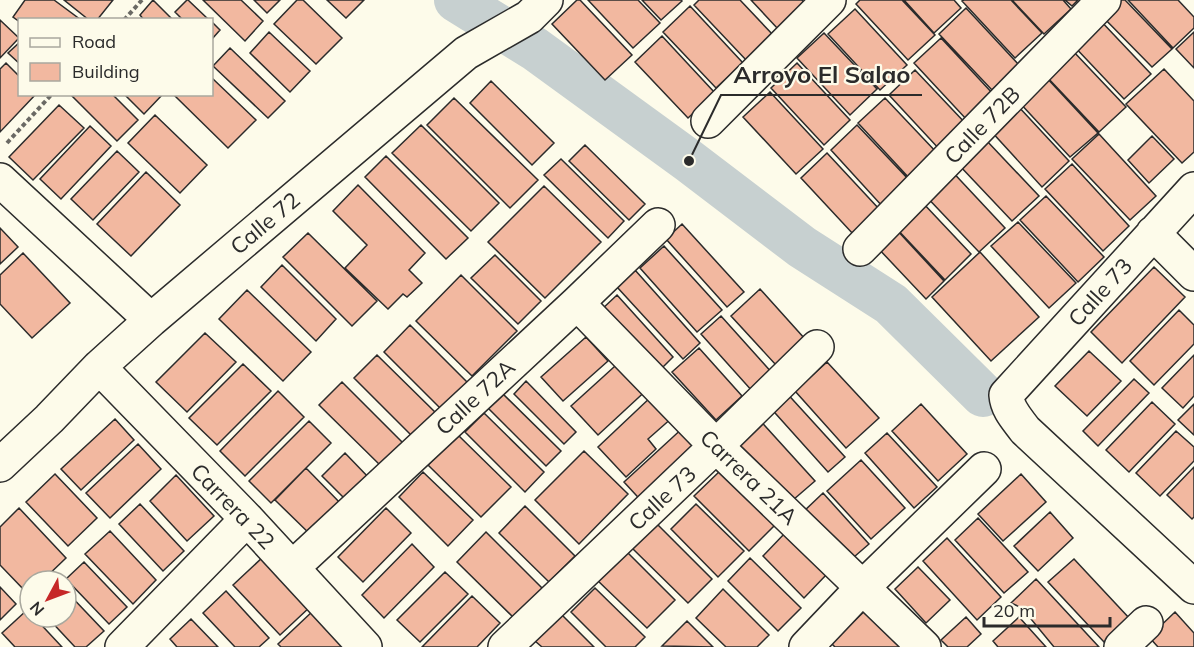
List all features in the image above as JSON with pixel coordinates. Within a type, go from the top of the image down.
[{"type":"street","points":[[708,121],[829,0]]},
{"type":"street","name":"Calle 72B","points":[[860,249],[1104,0]]},
{"type":"street","name":"Calle 72","points":[[0,465],[99,367],[151,320],[466,53],[537,9]]},
{"type":"street","points":[[0,180],[151,320]]},
{"type":"street","name":"Calle 73","points":[[1194,189],[1006,395],[1010,409],[1025,430],[1194,587]]},
{"type":"street","name":"Calle 72A","points":[[292,568],[577,303],[657,225]]},
{"type":"street","points":[[1153,233],[1194,274]]},
{"type":"street","name":"Carrera 21A","points":[[577,303],[716,446],[924,647]]},
{"type":"street","name":"Calle 73","points":[[505,647],[817,347]]},
{"type":"street","name":"Carrera 22","points":[[99,367],[247,519],[365,647]]},
{"type":"street","points":[[806,647],[862,587],[984,469]]},
{"type":"street","points":[[122,647],[247,519]]},
{"type":"street","points":[[1121,647],[1146,622]]},
{"type":"path","points":[[126,18],[142,0]]},
{"type":"path","points":[[0,150],[50,96]]},
{"type":"building","points":[[25,0],[54,0],[78,18],[18,18],[18,21],[13,17]]},
{"type":"building","points":[[64,0],[113,0],[99,18],[86,18]]},
{"type":"building","points":[[153,0],[171,18],[142,18],[140,15]]},
{"type":"building","points":[[188,0],[207,18],[181,18],[175,12]]},
{"type":"building","points":[[203,0],[241,0],[263,21],[245,41]]},
{"type":"building","points":[[254,0],[280,0],[267,13]]},
{"type":"building","points":[[297,0],[303,0],[342,38],[316,64],[274,24]]},
{"type":"building","points":[[327,0],[364,0],[346,18]]},
{"type":"building","points":[[577,0],[580,0],[632,55],[605,80],[552,24]]},
{"type":"building","points":[[588,0],[638,0],[660,23],[633,48]]},
{"type":"building","points":[[642,0],[681,0],[682,1],[661,20]]},
{"type":"building","points":[[699,0],[740,0],[774,36],[747,61],[694,5]]},
{"type":"building","points":[[751,0],[802,0],[805,4],[778,29]]},
{"type":"building","points":[[860,0],[902,0],[935,35],[908,60],[856,4]]},
{"type":"building","points":[[904,0],[954,0],[961,8],[934,33]]},
{"type":"building","points":[[1011,0],[1042,33],[1015,58],[962,1]]},
{"type":"building","points":[[1012,0],[1063,0],[1071,9],[1044,34]]},
{"type":"building","points":[[1065,0],[1078,0],[1072,6]]},
{"type":"building","points":[[1111,0],[1125,0],[1172,49],[1152,67],[1098,12]]},
{"type":"building","points":[[1128,0],[1178,0],[1194,17],[1194,28],[1173,48]]},
{"type":"building","points":[[690,6],[743,63],[716,88],[663,32]]},
{"type":"building","points":[[966,8],[1019,65],[992,90],[939,34]]},
{"type":"building","points":[[855,9],[907,65],[880,90],[828,34]]},
{"type":"building","points":[[1098,18],[1151,74],[1124,99],[1071,43]]},
{"type":"building","points":[[0,20],[18,39],[0,58]]},
{"type":"building","points":[[213,23],[220,30],[213,38]]},
{"type":"building","points":[[269,32],[310,71],[290,92],[250,53]]},
{"type":"building","points":[[1194,32],[1194,68],[1176,49]]},
{"type":"building","points":[[824,33],[877,89],[850,115],[797,58]]},
{"type":"building","points":[[662,36],[715,93],[688,118],[635,62]]},
{"type":"building","points":[[941,38],[994,95],[967,120],[914,63]]},
{"type":"building","points":[[18,44],[18,62],[8,53]]},
{"type":"building","points":[[230,48],[285,101],[268,118],[213,66]]},
{"type":"building","points":[[1073,51],[1126,107],[1099,132],[1046,76]]},
{"type":"building","points":[[6,63],[18,75],[18,96],[34,96],[0,132],[0,69]]},
{"type":"building","points":[[797,63],[850,120],[824,145],[771,88]]},
{"type":"building","points":[[1164,69],[1194,101],[1194,152],[1182,163],[1126,104]]},
{"type":"building","points":[[915,70],[968,126],[941,151],[889,95]]},
{"type":"building","points":[[1045,76],[1098,133],[1070,157],[1018,101]]},
{"type":"building","points":[[213,79],[256,120],[228,148],[175,96],[213,96]]},
{"type":"building","points":[[491,81],[554,143],[532,165],[470,103]]},
{"type":"building","points":[[770,92],[823,149],[796,174],[743,117]]},
{"type":"building","points":[[72,96],[114,96],[138,120],[117,141]]},
{"type":"building","points":[[126,96],[161,96],[144,114]]},
{"type":"building","points":[[454,98],[538,180],[510,208],[427,125]]},
{"type":"building","points":[[885,98],[938,154],[911,180],[858,123]]},
{"type":"building","points":[[59,105],[84,128],[33,180],[9,157]]},
{"type":"building","points":[[1017,105],[1069,161],[1042,187],[990,130]]},
{"type":"building","points":[[155,115],[207,165],[180,193],[128,143]]},
{"type":"building","points":[[421,125],[499,203],[471,231],[392,153]]},
{"type":"building","points":[[857,125],[910,181],[883,207],[831,150]]},
{"type":"building","points":[[90,126],[111,146],[61,199],[40,179]]},
{"type":"building","points":[[1099,134],[1156,196],[1130,220],[1072,159]]},
{"type":"building","points":[[1152,136],[1174,159],[1149,183],[1128,160]]},
{"type":"building","points":[[986,140],[1039,196],[1012,221],[959,165]]},
{"type":"building","points":[[585,145],[645,204],[629,220],[569,161]]},
{"type":"building","points":[[117,151],[139,172],[93,220],[71,199]]},
{"type":"building","points":[[827,153],[880,210],[854,235],[801,178]]},
{"type":"building","points":[[386,156],[468,238],[446,259],[365,177]]},
{"type":"building","points":[[561,159],[624,221],[608,238],[544,175]]},
{"type":"building","points":[[1072,164],[1129,226],[1103,251],[1045,189]]},
{"type":"building","points":[[947,166],[1005,228],[979,252],[921,191]]},
{"type":"building","points":[[146,172],[180,205],[131,256],[97,224]]},
{"type":"building","points":[[358,185],[425,253],[409,270],[422,283],[407,297],[403,294],[388,309],[345,268],[367,245],[333,211]]},
{"type":"building","points":[[544,186],[601,242],[545,298],[488,242]]},
{"type":"building","points":[[1046,196],[1104,257],[1078,282],[1020,220]]},
{"type":"building","points":[[922,202],[971,254],[945,280],[895,227]]},
{"type":"building","points":[[1018,222],[1076,283],[1049,308],[991,246]]},
{"type":"building","points":[[682,224],[744,292],[727,307],[666,239]]},
{"type":"building","points":[[0,228],[18,247],[0,264]]},
{"type":"building","points":[[895,228],[944,281],[926,299],[876,246]]},
{"type":"building","points":[[308,233],[377,301],[352,326],[283,257]]},
{"type":"building","points":[[664,246],[722,310],[697,332],[640,268]]},
{"type":"building","points":[[980,252],[1039,317],[991,361],[932,297]]},
{"type":"building","points":[[23,253],[70,303],[32,338],[0,304],[0,275]]},
{"type":"building","points":[[495,255],[541,301],[518,324],[471,278]]},
{"type":"building","points":[[282,265],[336,319],[316,341],[261,287]]},
{"type":"building","points":[[1154,267],[1185,297],[1122,363],[1091,332]]},
{"type":"building","points":[[635,270],[700,343],[683,359],[617,287]]},
{"type":"building","points":[[461,275],[517,331],[472,376],[416,321]]},
{"type":"building","points":[[760,289],[805,339],[776,365],[731,316]]},
{"type":"building","points":[[247,290],[311,352],[283,381],[219,319]]},
{"type":"building","points":[[617,295],[673,357],[657,373],[600,311]]},
{"type":"building","points":[[1179,310],[1194,325],[1194,344],[1154,385],[1130,361]]},
{"type":"building","points":[[721,316],[773,374],[753,392],[701,334]]},
{"type":"building","points":[[410,325],[473,388],[447,415],[384,352]]},
{"type":"building","points":[[205,333],[236,362],[187,412],[156,382]]},
{"type":"building","points":[[586,337],[608,361],[563,401],[541,377]]},
{"type":"building","points":[[699,348],[742,396],[716,420],[672,372]]},
{"type":"building","points":[[1089,351],[1121,381],[1087,416],[1055,386]]},
{"type":"building","points":[[377,355],[438,415],[414,438],[354,378]]},
{"type":"building","points":[[1194,355],[1194,396],[1183,408],[1162,388]]},
{"type":"building","points":[[625,357],[651,386],[598,435],[571,406]]},
{"type":"building","points":[[827,362],[879,418],[846,448],[795,391]]},
{"type":"building","points":[[243,364],[271,391],[217,445],[189,418]]},
{"type":"building","points":[[1134,379],[1149,393],[1098,446],[1083,431]]},
{"type":"building","points":[[526,381],[576,432],[564,444],[514,394]]},
{"type":"building","points":[[342,382],[404,444],[382,467],[319,405]]},
{"type":"building","points":[[783,389],[845,457],[828,472],[767,404]]},
{"type":"building","points":[[278,391],[304,417],[245,476],[220,451]]},
{"type":"building","points":[[502,393],[561,451],[546,466],[487,407]]},
{"type":"building","points":[[653,395],[673,417],[648,439],[656,449],[626,477],[598,447]]},
{"type":"building","points":[[1152,402],[1175,424],[1129,472],[1106,450]]},
{"type":"building","points":[[921,404],[967,454],[938,481],[892,431]]},
{"type":"building","points":[[1194,404],[1194,435],[1178,420]]},
{"type":"building","points":[[484,413],[544,472],[525,492],[465,432]]},
{"type":"building","points":[[755,415],[815,481],[786,506],[727,441]]},
{"type":"building","points":[[115,419],[134,440],[81,490],[61,469]]},
{"type":"building","points":[[309,421],[331,443],[271,503],[249,481]]},
{"type":"building","points":[[686,425],[708,451],[647,507],[624,482]]},
{"type":"building","points":[[1176,431],[1194,447],[1194,461],[1160,496],[1136,473]]},
{"type":"building","points":[[887,433],[937,487],[914,508],[865,453]]},
{"type":"building","points":[[458,435],[511,487],[481,517],[428,465]]},
{"type":"building","points":[[138,444],[161,469],[110,518],[86,493]]},
{"type":"building","points":[[584,451],[628,494],[579,544],[535,500]]},
{"type":"building","points":[[345,453],[371,480],[348,502],[322,476]]},
{"type":"building","points":[[861,460],[905,508],[871,539],[827,491]]},
{"type":"building","points":[[1194,467],[1194,517],[1192,519],[1167,495]]},
{"type":"building","points":[[306,468],[345,508],[315,539],[275,500]]},
{"type":"building","points":[[721,470],[776,524],[749,551],[694,496]]},
{"type":"building","points":[[423,472],[473,520],[448,546],[399,497]]},
{"type":"building","points":[[55,474],[97,518],[68,546],[26,502]]},
{"type":"building","points":[[1021,474],[1046,502],[1003,541],[978,514]]},
{"type":"building","points":[[176,475],[214,516],[187,541],[150,501]]},
{"type":"building","points":[[823,493],[869,544],[847,563],[802,513]]},
{"type":"building","points":[[140,504],[184,551],[163,571],[119,524]]},
{"type":"building","points":[[696,504],[744,551],[718,577],[671,529]]},
{"type":"building","points":[[525,506],[575,556],[549,582],[499,533]]},
{"type":"building","points":[[19,508],[66,558],[55,569],[18,569],[18,584],[0,565],[0,527]]},
{"type":"building","points":[[386,508],[411,533],[363,582],[338,557]]},
{"type":"building","points":[[1050,512],[1073,538],[1038,571],[1014,546]]},
{"type":"building","points":[[978,518],[1028,572],[1004,593],[955,540]]},
{"type":"building","points":[[656,523],[712,579],[688,603],[632,548]]},
{"type":"building","points":[[110,531],[156,580],[133,604],[85,554]]},
{"type":"building","points":[[486,532],[544,590],[515,619],[457,562]]},
{"type":"building","points":[[785,533],[827,574],[804,598],[763,556]]},
{"type":"building","points":[[947,538],[1001,597],[977,620],[923,561]]},
{"type":"building","points":[[412,544],[434,567],[384,618],[362,595]]},
{"type":"building","points":[[625,550],[675,600],[647,628],[596,579]]},
{"type":"building","points":[[264,556],[311,606],[280,635],[233,585]]},
{"type":"building","points":[[750,558],[801,608],[778,631],[728,581]]},
{"type":"building","points":[[1074,559],[1130,619],[1104,642],[1048,582]]},
{"type":"building","points":[[84,562],[127,607],[109,624],[78,592],[77,569]]},
{"type":"building","points":[[918,567],[950,600],[926,623],[895,589]]},
{"type":"building","points":[[445,572],[468,594],[420,642],[397,620]]},
{"type":"building","points":[[1036,579],[1099,647],[1054,647],[1022,608],[1011,603]]},
{"type":"building","points":[[0,587],[16,604],[0,620]]},
{"type":"building","points":[[595,588],[645,637],[635,647],[606,647],[571,612]]},
{"type":"building","points":[[723,589],[769,635],[757,647],[726,647],[696,618]]},
{"type":"building","points":[[226,591],[269,638],[259,647],[235,647],[203,613]]},
{"type":"building","points":[[472,596],[500,623],[477,647],[422,647]]},
{"type":"building","points":[[78,604],[104,631],[86,647],[75,647],[58,629],[78,629]]},
{"type":"building","points":[[871,605],[910,647],[835,647],[831,643]]},
{"type":"building","points":[[315,609],[351,647],[281,647],[278,644]]},
{"type":"building","points":[[1175,612],[1194,633],[1194,647],[1158,647],[1149,637]]},
{"type":"building","points":[[561,614],[594,647],[542,647],[535,641]]},
{"type":"building","points":[[966,617],[981,634],[967,647],[948,647],[941,640]]},
{"type":"building","points":[[1019,617],[1046,647],[998,647],[993,641]]},
{"type":"building","points":[[18,618],[18,629],[45,629],[62,647],[15,647],[2,633]]},
{"type":"building","points":[[191,619],[218,647],[177,647],[170,639]]},
{"type":"building","points":[[687,621],[713,647],[662,646]]},
{"type":"waterway","points":[[456,0],[535,49],[802,247],[891,304],[983,395]]},
{"type":"place","name":"Arroyo El Salao","points":[[689,161]]}]
